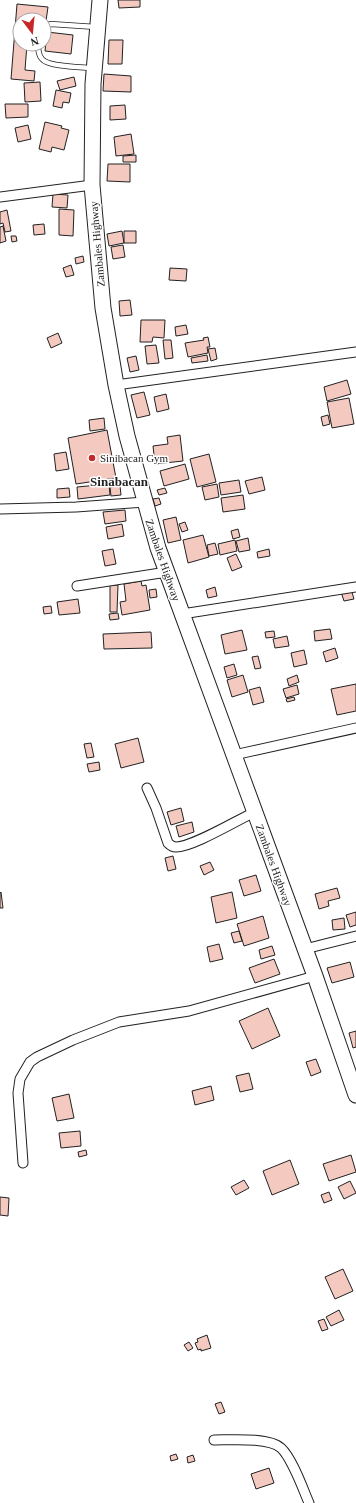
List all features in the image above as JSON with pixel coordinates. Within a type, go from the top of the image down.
[{"type":"main road","name":"Zambales Highway","points":[[100,0],[94,68],[92,186],[103,308],[116,385],[127,436],[144,502],[158,548],[315,976],[356,1095]]},
{"type":"street","points":[[0,197],[92,186]]},
{"type":"street","points":[[116,385],[356,352]]},
{"type":"street","points":[[0,509],[76,507],[144,502]]},
{"type":"street","points":[[77,586],[167,572]]},
{"type":"street","points":[[182,614],[356,587]]},
{"type":"street","points":[[234,755],[356,728]]},
{"type":"street","points":[[147,788],[170,846],[175,847],[196,841],[255,812]]},
{"type":"street","points":[[305,949],[356,936]]},
{"type":"street","points":[[23,1163],[18,1093],[20,1079],[30,1062],[37,1057],[73,1040],[119,1022],[189,1011],[315,976]]},
{"type":"street","points":[[214,1440],[268,1442],[280,1447],[292,1465],[309,1503]]},
{"type":"lane","points":[[52,24],[97,27]]},
{"type":"lane","points":[[38,52],[42,60],[51,64],[94,68]]},
{"type":"building","points":[[118,0],[140,0],[140,7],[119,8]]},
{"type":"building","points":[[17,4],[48,7],[47,12],[16,12]]},
{"type":"building","points":[[52,33],[73,35],[71,54],[52,52]]},
{"type":"building","points":[[109,40],[123,40],[122,64],[108,64]]},
{"type":"building","points":[[13,52],[26,52],[25,70],[35,71],[34,81],[11,79]]},
{"type":"building","points":[[104,74],[131,76],[131,92],[103,91]]},
{"type":"building","points":[[74,77],[76,86],[60,90],[57,81]]},
{"type":"building","points":[[40,82],[41,101],[25,102],[24,83]]},
{"type":"building","points":[[56,90],[71,93],[69,103],[63,102],[62,108],[53,106]]},
{"type":"building","points":[[5,104],[28,104],[28,117],[6,118]]},
{"type":"building","points":[[125,105],[126,119],[110,120],[110,106]]},
{"type":"building","points":[[45,122],[62,126],[61,128],[69,130],[64,150],[52,147],[51,152],[39,149]]},
{"type":"building","points":[[28,125],[31,139],[18,142],[15,128]]},
{"type":"building","points":[[131,134],[134,154],[116,156],[114,137]]},
{"type":"building","points":[[136,155],[136,162],[123,162],[123,156]]},
{"type":"building","points":[[108,164],[130,164],[130,182],[107,181]]},
{"type":"building","points":[[53,194],[68,195],[67,208],[52,207]]},
{"type":"building","points":[[59,209],[74,210],[73,236],[59,235]]},
{"type":"building","points":[[7,210],[11,231],[5,232],[3,223],[0,224],[0,212]]},
{"type":"building","points":[[44,224],[45,234],[34,235],[33,225]]},
{"type":"building","points":[[3,226],[6,241],[0,243],[0,227]]},
{"type":"building","points":[[122,231],[124,243],[109,246],[107,234]]},
{"type":"building","points":[[124,231],[136,231],[136,243],[124,243]]},
{"type":"building","points":[[11,236],[16,236],[17,241],[12,242]]},
{"type":"building","points":[[123,245],[125,257],[113,259],[111,247]]},
{"type":"building","points":[[83,256],[84,262],[76,264],[75,258]]},
{"type":"building","points":[[71,265],[74,275],[66,277],[63,268]]},
{"type":"building","points":[[170,268],[187,269],[186,281],[169,280]]},
{"type":"building","points":[[130,300],[132,315],[120,316],[119,301]]},
{"type":"building","points":[[141,320],[165,320],[164,338],[153,337],[152,342],[140,342]]},
{"type":"building","points":[[186,325],[188,334],[176,336],[175,327]]},
{"type":"building","points":[[58,333],[62,343],[51,348],[47,338]]},
{"type":"building","points":[[208,337],[210,347],[207,347],[208,353],[188,357],[185,343],[204,340],[203,338]]},
{"type":"building","points":[[163,340],[171,340],[173,358],[165,359]]},
{"type":"building","points":[[156,345],[159,363],[147,364],[145,346]]},
{"type":"building","points":[[215,348],[217,359],[211,361],[208,349]]},
{"type":"building","points":[[207,355],[208,361],[192,363],[191,358]]},
{"type":"building","points":[[136,356],[139,370],[130,372],[127,358]]},
{"type":"building","points":[[347,380],[351,394],[327,401],[324,387]]},
{"type":"building","points":[[144,392],[150,415],[137,418],[131,395]]},
{"type":"building","points":[[166,394],[169,409],[157,412],[154,397]]},
{"type":"building","points":[[349,398],[354,424],[332,428],[327,402]]},
{"type":"building","points":[[328,415],[330,424],[323,426],[321,417]]},
{"type":"building","points":[[104,418],[105,429],[90,431],[89,420]]},
{"type":"building","name":"Sinibacan Gym","points":[[107,430],[116,478],[76,484],[68,438]]},
{"type":"building","points":[[180,435],[183,461],[155,464],[153,446],[168,444],[167,437]]},
{"type":"building","points":[[66,452],[69,469],[56,471],[54,454]]},
{"type":"building","points":[[209,454],[216,482],[197,487],[190,459]]},
{"type":"building","points":[[185,464],[189,479],[164,486],[160,471]]},
{"type":"building","points":[[262,477],[265,490],[249,494],[245,481]]},
{"type":"building","points":[[239,480],[241,492],[221,495],[219,483]]},
{"type":"building","points":[[109,484],[110,495],[78,499],[77,487]]},
{"type":"building","points":[[217,484],[219,497],[205,500],[202,487]]},
{"type":"building","points":[[120,486],[121,495],[111,496],[110,487]]},
{"type":"building","points":[[69,488],[70,497],[57,498],[57,489]]},
{"type":"building","points":[[165,488],[167,493],[159,495],[157,490]]},
{"type":"building","points":[[243,495],[245,509],[223,512],[221,498]]},
{"type":"building","points":[[159,498],[161,504],[155,506],[153,499]]},
{"type":"building","points":[[125,510],[126,521],[105,524],[103,512]]},
{"type":"building","points":[[176,517],[181,540],[168,543],[163,520]]},
{"type":"building","points":[[185,522],[188,530],[182,532],[179,524]]},
{"type":"building","points":[[122,524],[124,536],[108,539],[106,527]]},
{"type":"building","points":[[238,529],[240,537],[233,539],[231,531]]},
{"type":"building","points":[[203,535],[209,557],[188,563],[183,540]]},
{"type":"building","points":[[248,538],[250,550],[239,552],[236,541]]},
{"type":"building","points":[[235,540],[237,551],[220,555],[218,544]]},
{"type":"building","points":[[215,543],[218,554],[209,556],[207,545]]},
{"type":"building","points":[[113,549],[116,564],[105,566],[102,551]]},
{"type":"building","points":[[269,549],[270,556],[258,558],[257,552]]},
{"type":"building","points":[[236,554],[242,567],[232,571],[227,558]]},
{"type":"building","points":[[141,581],[142,586],[146,585],[150,610],[122,615],[120,602],[126,601],[124,584]]},
{"type":"building","points":[[110,585],[118,585],[117,612],[110,612]]},
{"type":"building","points":[[215,587],[217,596],[208,598],[206,590]]},
{"type":"building","points":[[156,589],[157,597],[150,598],[149,590]]},
{"type":"building","points":[[351,589],[354,599],[344,601],[341,592]]},
{"type":"building","points":[[78,599],[80,613],[59,615],[57,602]]},
{"type":"building","points":[[51,606],[52,613],[44,614],[43,607]]},
{"type":"building","points":[[118,613],[119,619],[110,620],[109,614]]},
{"type":"building","points":[[330,629],[332,639],[315,641],[314,631]]},
{"type":"building","points":[[242,630],[247,650],[225,654],[221,635]]},
{"type":"building","points":[[274,631],[275,637],[266,638],[265,632]]},
{"type":"building","points":[[151,632],[152,648],[104,649],[103,634]]},
{"type":"building","points":[[287,636],[289,646],[275,648],[273,639]]},
{"type":"building","points":[[335,648],[338,658],[326,662],[323,652]]},
{"type":"building","points":[[304,650],[307,664],[294,667],[291,653]]},
{"type":"building","points":[[258,656],[261,668],[255,669],[252,657]]},
{"type":"building","points":[[234,664],[237,675],[227,678],[224,667]]},
{"type":"building","points":[[243,675],[248,692],[232,697],[227,680]]},
{"type":"building","points":[[297,675],[299,682],[289,686],[287,679]]},
{"type":"building","points":[[356,684],[356,711],[337,715],[331,689]]},
{"type":"building","points":[[297,685],[299,694],[286,698],[283,689]]},
{"type":"building","points":[[260,687],[264,702],[253,705],[249,690]]},
{"type":"building","points":[[294,697],[295,700],[287,702],[286,699]]},
{"type":"building","points":[[138,738],[144,762],[121,768],[115,744]]},
{"type":"building","points":[[91,743],[94,757],[87,758],[84,744]]},
{"type":"building","points":[[99,762],[100,770],[89,772],[87,764]]},
{"type":"building","points":[[181,808],[184,821],[171,825],[167,812]]},
{"type":"building","points":[[192,822],[194,832],[179,837],[176,826]]},
{"type":"building","points":[[173,856],[176,869],[168,871],[165,858]]},
{"type":"building","points":[[210,862],[214,870],[204,875],[200,866]]},
{"type":"building","points":[[256,875],[261,891],[244,896],[239,880]]},
{"type":"building","points":[[337,888],[340,898],[328,901],[329,906],[319,909],[315,894]]},
{"type":"building","points":[[1,892],[3,908],[0,908]]},
{"type":"building","points":[[232,892],[237,918],[216,923],[211,897]]},
{"type":"building","points":[[356,912],[356,925],[350,927],[346,915]]},
{"type":"building","points":[[263,916],[269,938],[244,946],[237,924]]},
{"type":"building","points":[[344,918],[345,929],[333,930],[332,920]]},
{"type":"building","points":[[239,931],[242,941],[234,943],[231,933]]},
{"type":"building","points":[[219,944],[223,959],[210,962],[207,947]]},
{"type":"building","points":[[272,946],[275,955],[261,959],[259,950]]},
{"type":"building","points":[[274,959],[280,974],[255,983],[249,968]]},
{"type":"building","points":[[350,962],[354,977],[332,983],[327,968]]},
{"type":"building","points":[[268,1008],[280,1036],[252,1049],[239,1021]]},
{"type":"building","points":[[356,1031],[356,1047],[353,1048],[349,1033]]},
{"type":"building","points":[[316,1059],[321,1072],[311,1076],[306,1062]]},
{"type":"building","points":[[249,1073],[253,1089],[240,1092],[236,1076]]},
{"type":"building","points":[[211,1086],[214,1100],[195,1105],[192,1091]]},
{"type":"building","points":[[69,1094],[74,1118],[57,1121],[52,1098]]},
{"type":"building","points":[[80,1131],[81,1146],[61,1148],[59,1133]]},
{"type":"building","points":[[86,1150],[87,1155],[79,1157],[78,1152]]},
{"type":"building","points":[[351,1155],[356,1172],[329,1181],[323,1164]]},
{"type":"building","points":[[290,1160],[299,1184],[272,1195],[263,1171]]},
{"type":"building","points":[[244,1180],[249,1188],[236,1195],[231,1187]]},
{"type":"building","points":[[350,1181],[356,1193],[344,1199],[338,1187]]},
{"type":"building","points":[[329,1192],[332,1200],[324,1203],[321,1195]]},
{"type":"building","points":[[0,1197],[9,1198],[8,1216],[0,1215]]},
{"type":"building","points":[[343,1269],[353,1291],[335,1299],[325,1277]]},
{"type":"building","points":[[339,1310],[344,1320],[331,1326],[326,1317]]},
{"type":"building","points":[[324,1319],[328,1329],[322,1331],[318,1321]]},
{"type":"building","points":[[207,1335],[211,1348],[201,1351],[201,1349],[198,1350],[195,1343],[198,1342],[197,1339]]},
{"type":"building","points":[[189,1342],[193,1348],[188,1351],[184,1345]]},
{"type":"building","points":[[221,1402],[225,1412],[219,1414],[215,1404]]},
{"type":"building","points":[[176,1454],[178,1459],[171,1461],[170,1456]]},
{"type":"building","points":[[193,1455],[195,1461],[188,1463],[187,1457]]},
{"type":"building","points":[[269,1468],[274,1483],[256,1489],[251,1474]]},
{"type":"place","name":"Sinibacan Gym","points":[[92,458]]},
{"type":"district","name":"Sinabacan","points":[[119,481]]}]
